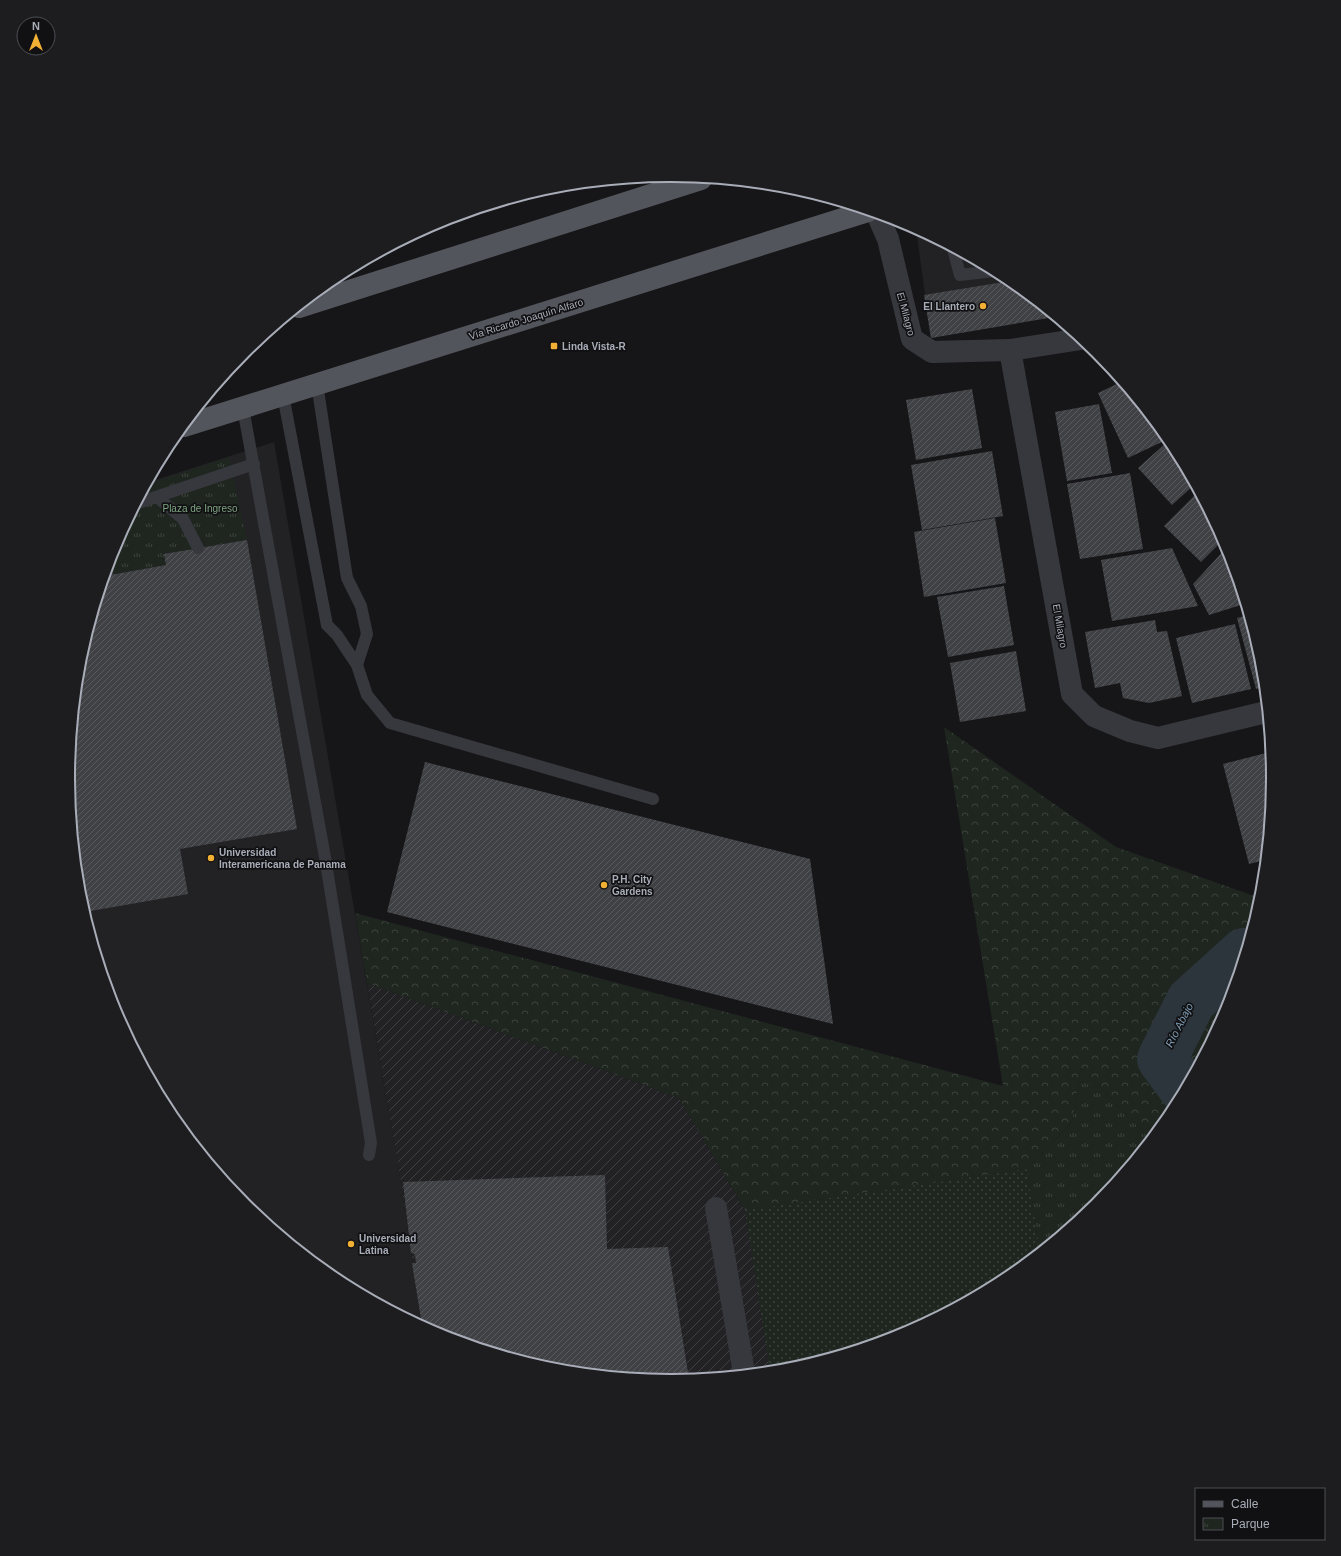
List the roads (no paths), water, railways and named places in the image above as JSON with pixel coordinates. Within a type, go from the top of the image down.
[{"type":"main road","points":[[313,303],[686,183]]},
{"type":"main road","name":"Vía Ricardo Joaquín Alfaro","points":[[192,424],[860,213]]},
{"type":"street","name":"El Milagro","points":[[880,221],[888,239],[912,339],[932,352],[1010,350],[1074,340]]},
{"type":"street","name":"El Milagro","points":[[1010,350],[1072,694],[1094,716],[1130,731],[1158,738],[1262,713]]},
{"type":"street","points":[[716,1208],[743,1368]]},
{"type":"lane","points":[[955,255],[960,275],[984,272]]},
{"type":"lane","points":[[316,384],[347,578],[361,606],[367,634],[357,665]]},
{"type":"lane","points":[[283,395],[327,625],[337,635],[357,665],[367,695],[390,723],[653,799]]},
{"type":"lane","points":[[243,408],[325,857],[371,1143],[369,1154]]},
{"type":"lane","points":[[143,501],[254,464]]},
{"type":"lane","points":[[157,497],[183,519],[198,548]]},
{"type":"waterway","name":"Río Abajo","points":[[1181,1085],[1162,1059],[1191,1001],[1237,959]]},
{"type":"place","name":"El Llantero","points":[[983,306]]},
{"type":"place","name":"Linda Vista-R","points":[[554,346]]},
{"type":"place","name":"Universidad Interamericana de Panama","points":[[211,858]]},
{"type":"place","name":"P.H. City Gardens","points":[[604,885]]},
{"type":"place","name":"Universidad Latina","points":[[351,1244]]},
{"type":"park label","name":"Plaza de Ingreso","points":[[200,508]]}]
